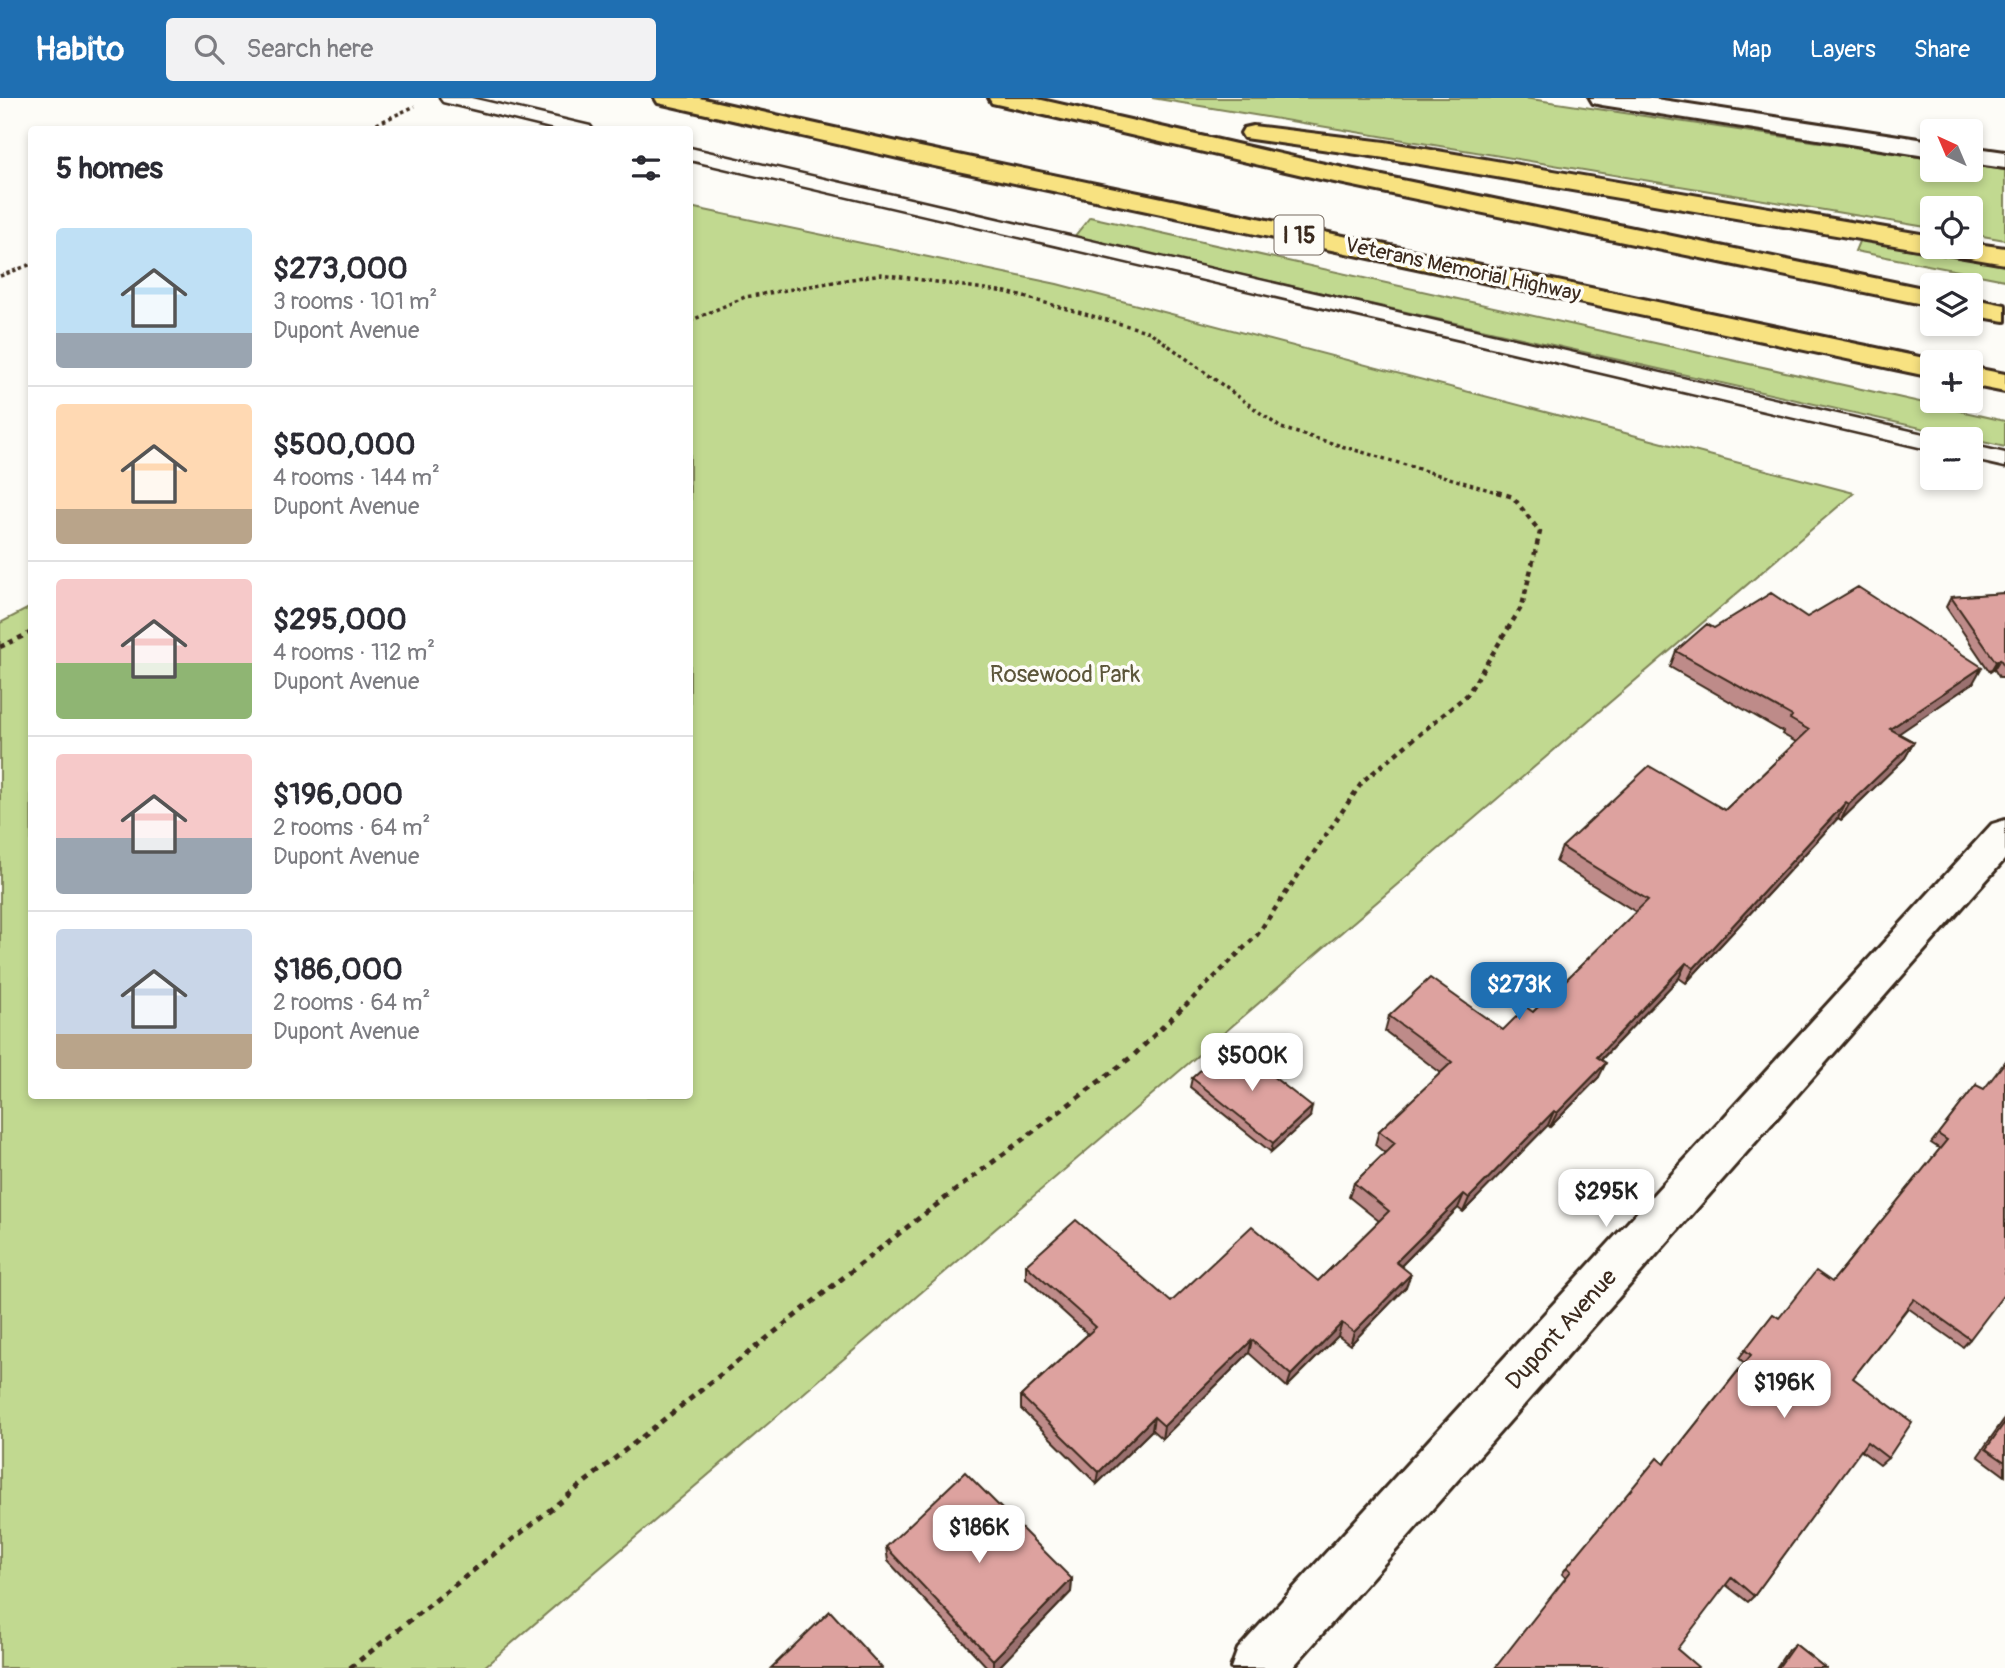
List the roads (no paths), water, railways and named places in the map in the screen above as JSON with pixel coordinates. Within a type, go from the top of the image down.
[{"type":"highway","name":"Veterans Memorial Highway","points":[[667,98],[920,155],[1920,365]]},
{"type":"highway","points":[[1001,98],[1320,171],[1920,296]]},
{"type":"highway","points":[[1032,105],[1385,150],[1920,242]]},
{"type":"highway","points":[[1983,253],[2005,256]]},
{"type":"highway","points":[[1983,309],[2005,313]]},
{"type":"highway","points":[[1983,379],[2005,383]]},
{"type":"street","points":[[1602,98],[1920,147]]},
{"type":"street","points":[[1983,157],[2005,160]]},
{"type":"street","name":"Dupont Avenue","points":[[1257,1668],[2005,834]]},
{"type":"lane","points":[[449,98],[567,126]]},
{"type":"lane","points":[[693,155],[1920,440]]},
{"type":"lane","points":[[1983,455],[2005,460]]},
{"type":"park label","name":"Rosewood Park","points":[[1065,674]]}]
